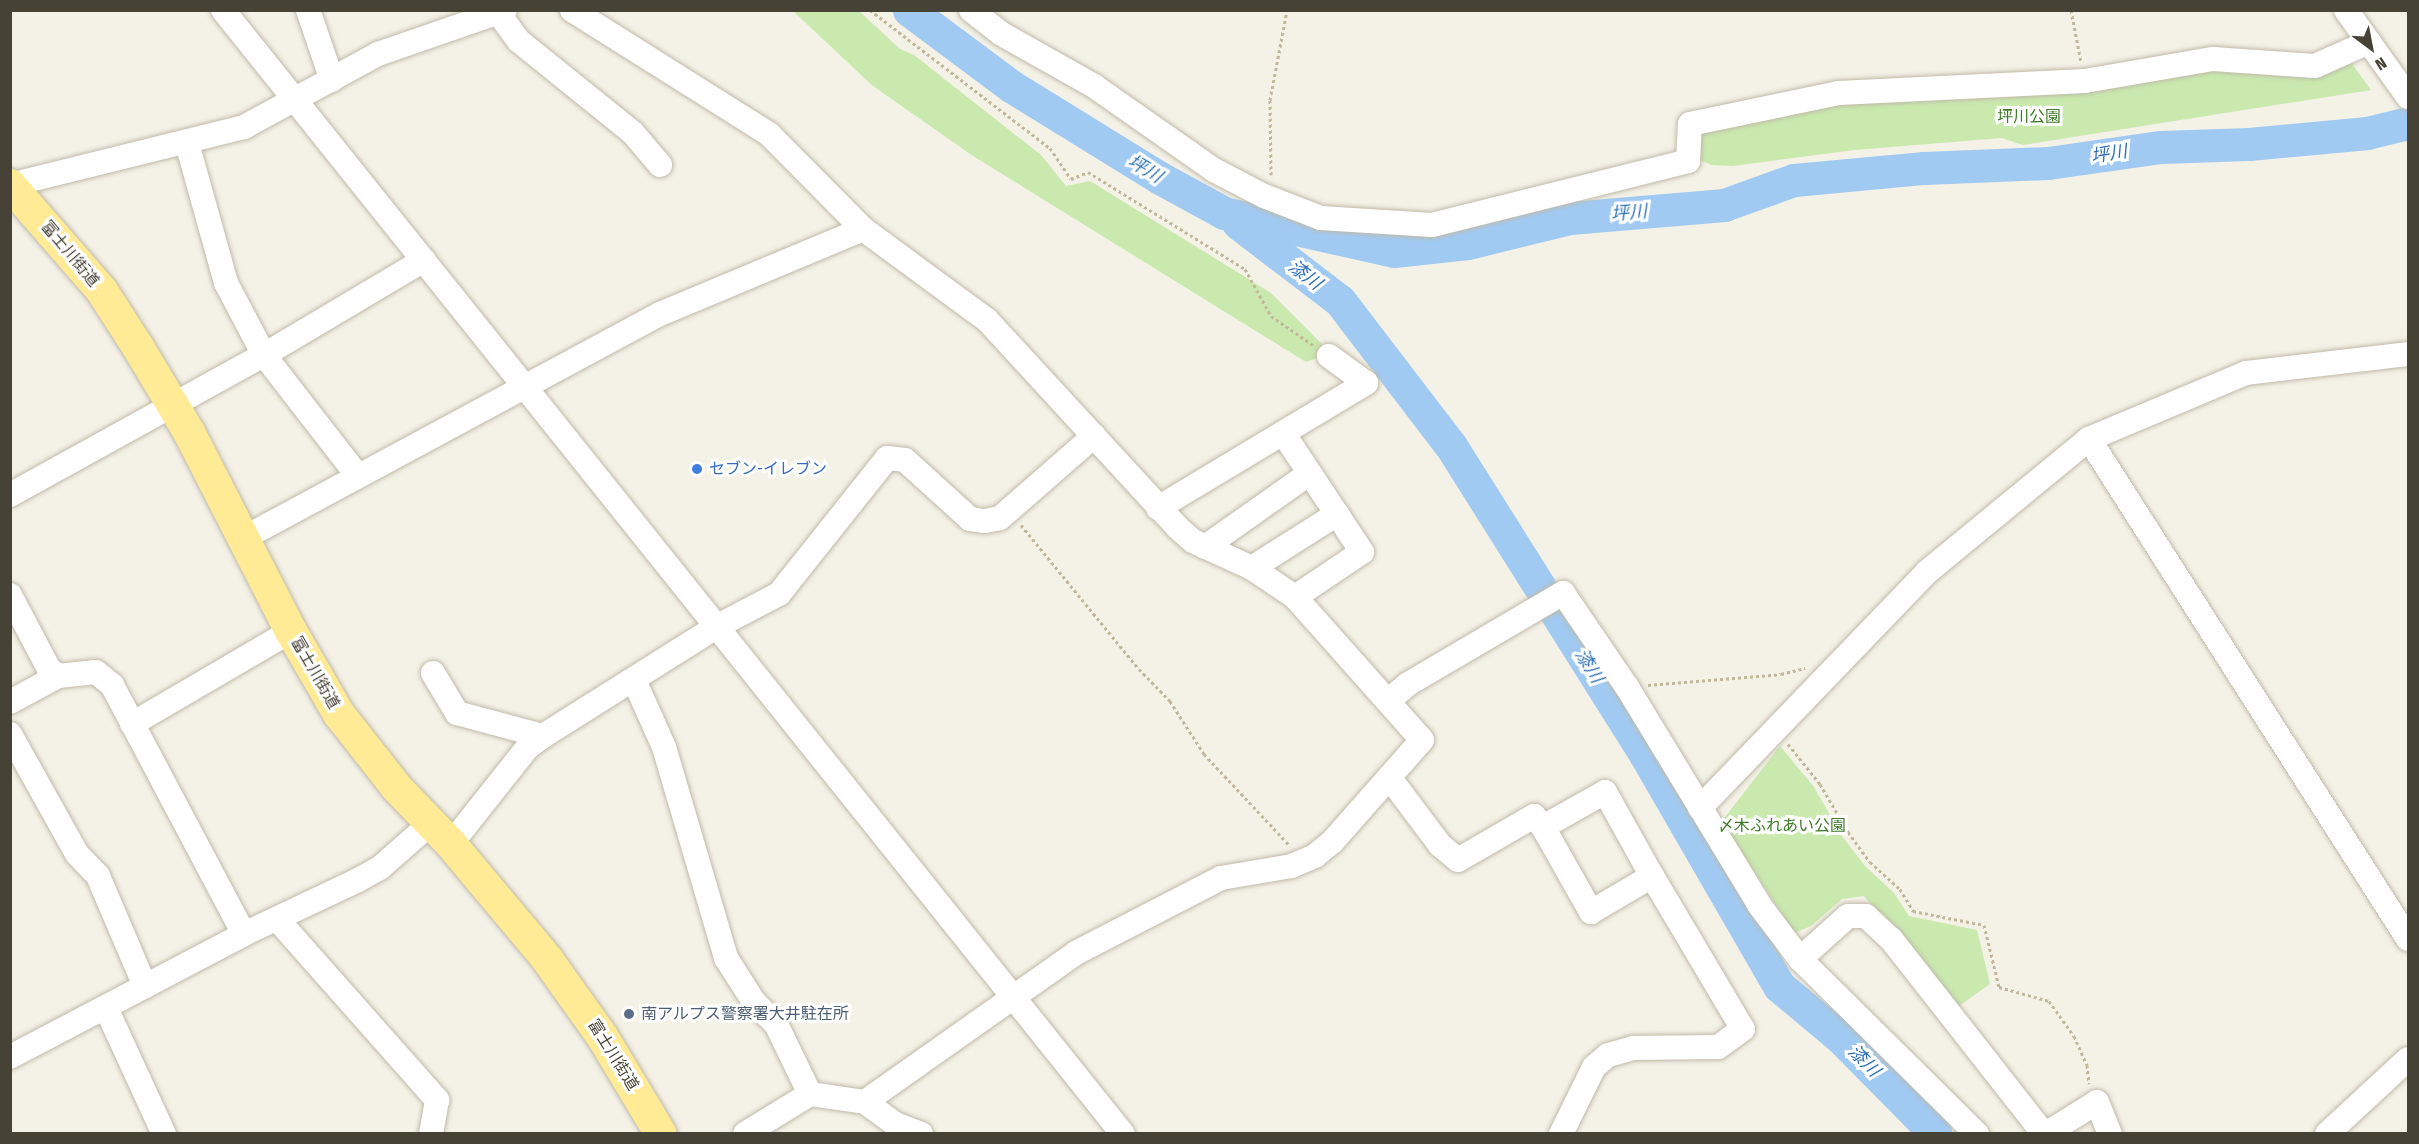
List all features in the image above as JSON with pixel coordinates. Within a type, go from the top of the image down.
[{"type":"main road","name":"富士川街道","points":[[11,185],[102,291],[173,406],[291,631],[339,714],[397,788],[441,834],[577,998],[661,1134]]},
{"type":"street","points":[[223,10],[1123,1134]]},
{"type":"street","points":[[308,10],[332,80]]},
{"type":"street","points":[[572,10],[768,134],[863,228],[987,320],[1158,508],[1193,541],[1252,568],[1295,597],[1422,740],[1332,842],[1304,861],[1292,866],[1221,878],[1076,953],[1013,994],[865,1102]]},
{"type":"street","points":[[971,10],[1000,33],[1094,86],[1214,170],[1271,198],[1321,218],[1432,225],[1688,161],[1690,124],[1839,93],[2085,81],[2213,59],[2315,66],[2369,42]]},
{"type":"street","points":[[2346,10],[2369,42],[2399,69],[2409,97]]},
{"type":"street","points":[[11,185],[188,144],[244,127],[297,101],[378,54],[501,11],[519,41],[633,133],[660,165]]},
{"type":"street","points":[[188,144],[220,267],[264,355],[319,431],[358,476]]},
{"type":"street","points":[[243,539],[660,314],[863,228]]},
{"type":"street","points":[[10,495],[264,355],[424,260]]},
{"type":"street","points":[[1700,808],[1927,572],[2089,440],[2246,373],[2409,354]]},
{"type":"street","points":[[1158,508],[1366,383],[1329,356]]},
{"type":"street","points":[[1283,433],[1362,552],[1295,597]]},
{"type":"street","points":[[10,1057],[441,834],[528,747],[543,736],[718,626],[779,594],[887,458],[905,460],[970,519],[1000,518],[1094,436]]},
{"type":"street","points":[[2089,440],[2409,939]]},
{"type":"street","points":[[1205,547],[1310,473]]},
{"type":"street","points":[[1252,568],[1337,514]]},
{"type":"street","points":[[1388,701],[1408,684],[1563,593],[1627,687],[1760,906],[1800,959],[1977,1134]]},
{"type":"street","points":[[10,595],[49,669],[58,676]]},
{"type":"street","points":[[132,724],[291,631]]},
{"type":"street","points":[[10,702],[58,676],[96,672],[112,685],[244,934]]},
{"type":"street","points":[[433,673],[457,713],[543,736]]},
{"type":"street","points":[[634,680],[664,747],[726,958],[754,1002],[776,1024],[810,1094]]},
{"type":"street","points":[[10,734],[77,854],[98,876],[146,986]]},
{"type":"street","points":[[1389,777],[1440,845],[1458,860],[1534,816],[1543,827],[1591,912],[1652,876]]},
{"type":"street","points":[[1543,827],[1605,792],[1743,1029],[1718,1047],[1633,1048],[1608,1055],[1594,1067],[1561,1134]]},
{"type":"street","points":[[1800,959],[1848,916],[1866,916],[1891,939],[2045,1134],[2097,1102],[2110,1134]]},
{"type":"street","points":[[277,919],[437,1100],[431,1134]]},
{"type":"street","points":[[106,1008],[164,1134]]},
{"type":"street","points":[[2327,1134],[2409,1059]]},
{"type":"street","points":[[744,1134],[810,1094],[865,1102],[895,1124],[921,1134]]},
{"type":"path","points":[[870,10],[1050,148],[1071,179],[1088,172],[1245,269],[1271,316],[1329,356]]},
{"type":"path","points":[[1271,198],[1270,100],[1287,10]]},
{"type":"path","points":[[2071,10],[2085,81]]},
{"type":"path","points":[[1010,508],[1139,669],[1170,701],[1204,754],[1304,861]]},
{"type":"path","points":[[1627,687],[1781,674],[1842,659]]},
{"type":"path","points":[[1775,728],[1820,784],[1865,855],[1900,889],[1914,911],[1984,925],[1999,987],[2049,1001],[2074,1036],[2087,1065],[2089,1086],[2097,1102]]},
{"type":"green space","points":[[793,11],[859,11],[900,49],[914,55],[1041,155],[1066,186],[1090,181],[1271,293],[1324,346],[1321,357],[1306,362],[973,156],[873,86]]},
{"type":"green space","name":"坪川公園","points":[[2350,61],[2371,90],[2023,145],[2002,138],[1854,150],[1733,166],[1711,165],[1698,159],[1699,126],[1841,97],[2214,65]]},
{"type":"green space","name":"〆木ふれあい公園","points":[[1780,746],[1814,787],[1842,836],[1865,866],[1894,893],[1909,916],[1977,930],[1990,984],[1959,1006],[1864,896],[1842,899],[1811,926],[1794,933],[1722,821]]},
{"type":"waterway","name":"坪川","points":[[909,10],[1011,86],[1160,178],[1224,213],[1394,251],[1468,243],[1570,218],[1724,205],[1794,180],[1924,168],[2048,163],[2161,147],[2249,144],[2367,133],[2408,123]]},
{"type":"waterway","name":"漆川","points":[[1238,223],[1340,301],[1451,446],[1645,754],[1779,986],[1840,1037],[1936,1134]]},
{"type":"place","name":"セブン-イレブン","points":[[697,469]]},
{"type":"place","name":"南アルプス警察署大井駐在所","points":[[629,1014]]}]
